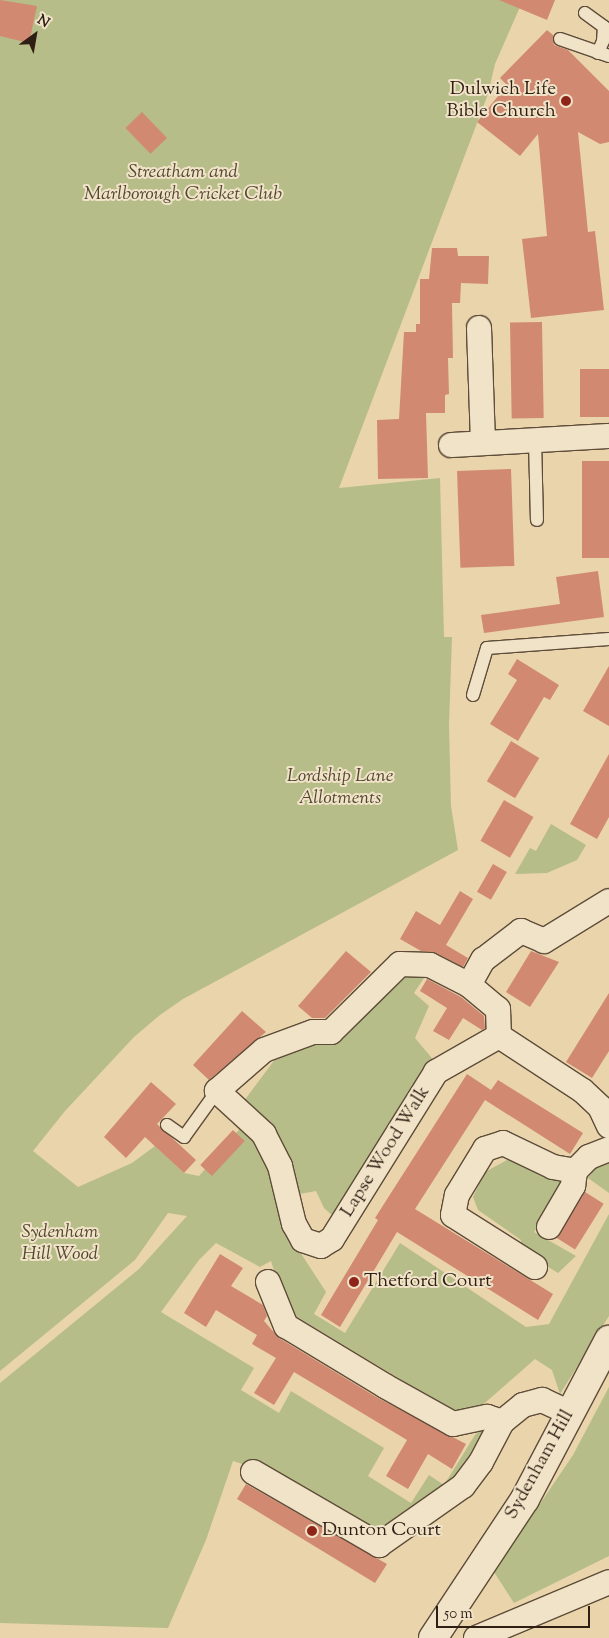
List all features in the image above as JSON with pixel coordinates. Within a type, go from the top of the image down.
[{"type":"street","points":[[479,328],[483,443]]},
{"type":"street","points":[[451,445],[609,436]]},
{"type":"street","points":[[469,985],[483,960],[521,931],[544,941],[609,900]]},
{"type":"street","points":[[217,1091],[264,1050],[313,1032],[331,1032],[400,964],[430,965],[469,985],[498,1009],[499,1036],[583,1091],[600,1107],[609,1126]]},
{"type":"street","name":"Lapse Wood Walk","points":[[217,1091],[264,1134],[280,1166],[294,1224],[303,1240],[321,1246],[332,1239],[436,1072],[499,1036]]},
{"type":"street","points":[[535,1267],[453,1215],[457,1195],[486,1149],[504,1143],[553,1167],[575,1171]]},
{"type":"street","points":[[549,1227],[573,1186],[575,1171],[589,1158],[609,1149]]},
{"type":"street","points":[[268,1282],[286,1326],[360,1371],[453,1424],[487,1417],[502,1422]]},
{"type":"street","name":"Sydenham Hill","points":[[434,1638],[525,1499],[609,1340]]},
{"type":"street","points":[[254,1472],[379,1545],[463,1486],[481,1462],[502,1422],[523,1405],[542,1400],[570,1413]]},
{"type":"street","points":[[487,1636],[609,1582]]},
{"type":"lane","points":[[560,38],[603,55],[604,27],[585,13]]},
{"type":"lane","points":[[535,440],[537,520]]},
{"type":"lane","points":[[473,695],[487,648],[609,639]]},
{"type":"lane","points":[[167,1125],[184,1137],[217,1091]]},
{"type":"green space","points":[[0,0],[523,0],[495,64],[488,94],[339,488],[440,478],[444,637],[452,637],[449,725],[451,806],[458,850],[183,999],[160,1015],[134,1037],[65,1111],[33,1151],[78,1187],[132,1163],[155,1146],[184,1173],[199,1176],[244,1124],[261,1141],[289,1235],[326,1292],[314,1314],[345,1333],[400,1243],[526,1327],[549,1324],[609,1214],[609,1316],[560,1394],[552,1370],[535,1359],[479,1408],[453,1411],[287,1311],[271,1261],[260,1267],[216,1243],[199,1260],[161,1312],[254,1368],[241,1390],[279,1413],[291,1391],[384,1448],[368,1476],[411,1503],[429,1475],[444,1485],[475,1435],[486,1425],[491,1426],[471,1468],[378,1539],[261,1470],[233,1461],[206,1540],[168,1628],[0,1623],[0,1383],[139,1269],[187,1216],[168,1213],[135,1260],[0,1371]]},
{"type":"green space","points":[[551,824],[586,845],[577,860],[547,873],[515,874],[530,848],[536,851]]},
{"type":"green space","points":[[384,969],[428,972],[414,993],[429,1006],[415,1038],[436,1063],[335,1218],[324,1208],[316,1191],[294,1195],[244,1101],[281,1051],[333,1041]]},
{"type":"green space","points":[[507,1160],[515,1160],[541,1176],[556,1175],[568,1184],[534,1232],[576,1256],[558,1273],[521,1250],[521,1240],[478,1210],[473,1197],[485,1172]]},
{"type":"green space","points":[[609,1163],[609,1193],[588,1178],[598,1164]]},
{"type":"green space","points":[[609,1387],[609,1556],[514,1603],[494,1572],[573,1455]]},
{"type":"building","points":[[0,0],[37,6],[29,43],[0,36]]},
{"type":"building","points":[[499,0],[555,0],[547,20]]},
{"type":"building","points":[[547,30],[553,35],[554,45],[568,50],[609,91],[609,142],[600,144],[578,132],[588,232],[595,231],[604,310],[531,318],[522,239],[547,236],[538,134],[520,156],[477,122],[507,85],[500,78]]},
{"type":"building","points":[[142,112],[167,138],[150,154],[125,128]]},
{"type":"building","points":[[432,248],[457,248],[458,256],[489,256],[488,284],[461,283],[460,303],[452,303],[453,358],[448,358],[449,394],[445,395],[445,413],[426,413],[428,478],[378,479],[377,420],[399,419],[404,332],[416,332],[416,324],[420,324],[420,279],[429,279]]},
{"type":"building","points":[[542,322],[544,418],[512,419],[510,323]]},
{"type":"building","points":[[580,369],[609,369],[609,417],[580,417]]},
{"type":"building","points":[[582,461],[609,461],[609,558],[582,558]]},
{"type":"building","points":[[511,469],[514,566],[460,568],[457,471]]},
{"type":"building","points":[[598,571],[604,617],[484,633],[481,615],[560,604],[556,577]]},
{"type":"building","points":[[517,659],[559,685],[550,700],[544,697],[518,741],[490,724],[517,680],[508,674]]},
{"type":"building","points":[[609,666],[609,726],[583,711]]},
{"type":"building","points":[[511,741],[539,758],[515,798],[487,781]]},
{"type":"building","points":[[609,754],[609,817],[597,839],[570,824]]},
{"type":"building","points":[[504,800],[533,817],[510,858],[480,841]]},
{"type":"building","points":[[493,864],[507,872],[491,900],[477,892]]},
{"type":"building","points":[[460,891],[473,899],[446,945],[468,958],[463,967],[436,953],[421,951],[400,939],[416,911],[440,925]]},
{"type":"building","points":[[346,951],[371,972],[325,1018],[312,1018],[298,1006]]},
{"type":"building","points":[[531,951],[559,962],[530,1007],[506,992]]},
{"type":"building","points":[[427,979],[461,997],[484,1016],[485,1028],[482,1030],[463,1018],[449,1040],[433,1031],[447,1008],[420,991]]},
{"type":"building","points":[[609,993],[609,1051],[592,1078],[566,1062]]},
{"type":"building","points":[[242,1011],[266,1032],[209,1080],[193,1065]]},
{"type":"building","points":[[467,1074],[491,1090],[498,1080],[583,1133],[570,1154],[485,1100],[415,1209],[553,1294],[538,1320],[397,1232],[340,1327],[321,1315],[378,1220],[375,1218]]},
{"type":"building","points":[[151,1082],[176,1104],[157,1124],[196,1160],[184,1173],[145,1137],[126,1158],[104,1137]]},
{"type":"building","points":[[233,1130],[245,1141],[212,1176],[200,1165]]},
{"type":"building","points":[[585,1192],[604,1204],[575,1249],[556,1238]]},
{"type":"building","points":[[220,1254],[243,1268],[231,1286],[263,1305],[267,1316],[264,1321],[279,1338],[378,1398],[466,1444],[452,1469],[428,1454],[408,1489],[386,1476],[407,1440],[294,1372],[274,1405],[254,1393],[276,1358],[252,1344],[257,1335],[216,1310],[206,1327],[184,1313]]},
{"type":"building","name":"Dunton Court","points":[[246,1484],[387,1564],[375,1583],[237,1499]]},
{"type":"place","name":"Dulwich Life Bible Church","points":[[566,101]]},
{"type":"place","name":"Thetford Court","points":[[354,1282]]},
{"type":"place","name":"Dunton Court","points":[[312,1531]]},
{"type":"park label","name":"Streatham and Marlborough Cricket Club","points":[[183,184]]},
{"type":"park label","name":"Lordship Lane Allotments","points":[[340,788]]},
{"type":"park label","name":"Sydenham Hill Wood","points":[[60,1244]]}]
